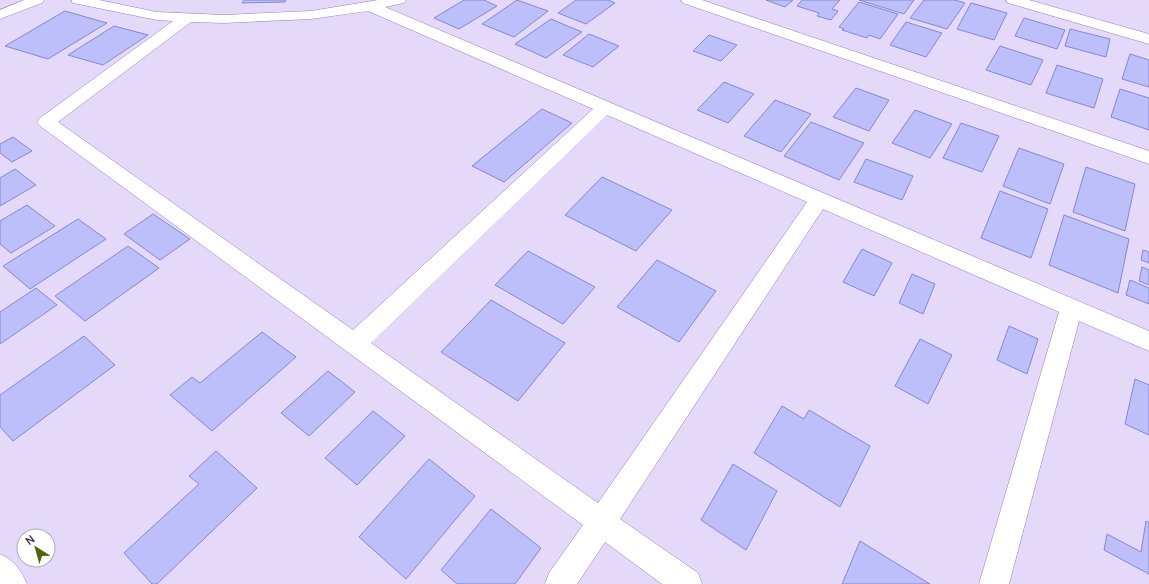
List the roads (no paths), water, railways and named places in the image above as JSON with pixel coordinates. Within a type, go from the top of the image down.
[{"type":"street","points":[[0,15],[37,0]]},
{"type":"street","points":[[78,0],[157,16],[224,19],[311,15],[399,0]]},
{"type":"street","points":[[688,0],[1149,158]]},
{"type":"street","points":[[1014,0],[1149,39]]},
{"type":"street","points":[[370,6],[1149,341]]},
{"type":"street","points":[[187,18],[46,122],[687,584]]},
{"type":"street","points":[[354,344],[605,107]]},
{"type":"street","points":[[560,584],[819,199]]},
{"type":"street","points":[[994,584],[1071,308]]},
{"type":"street","points":[[0,569],[12,584]]}]
